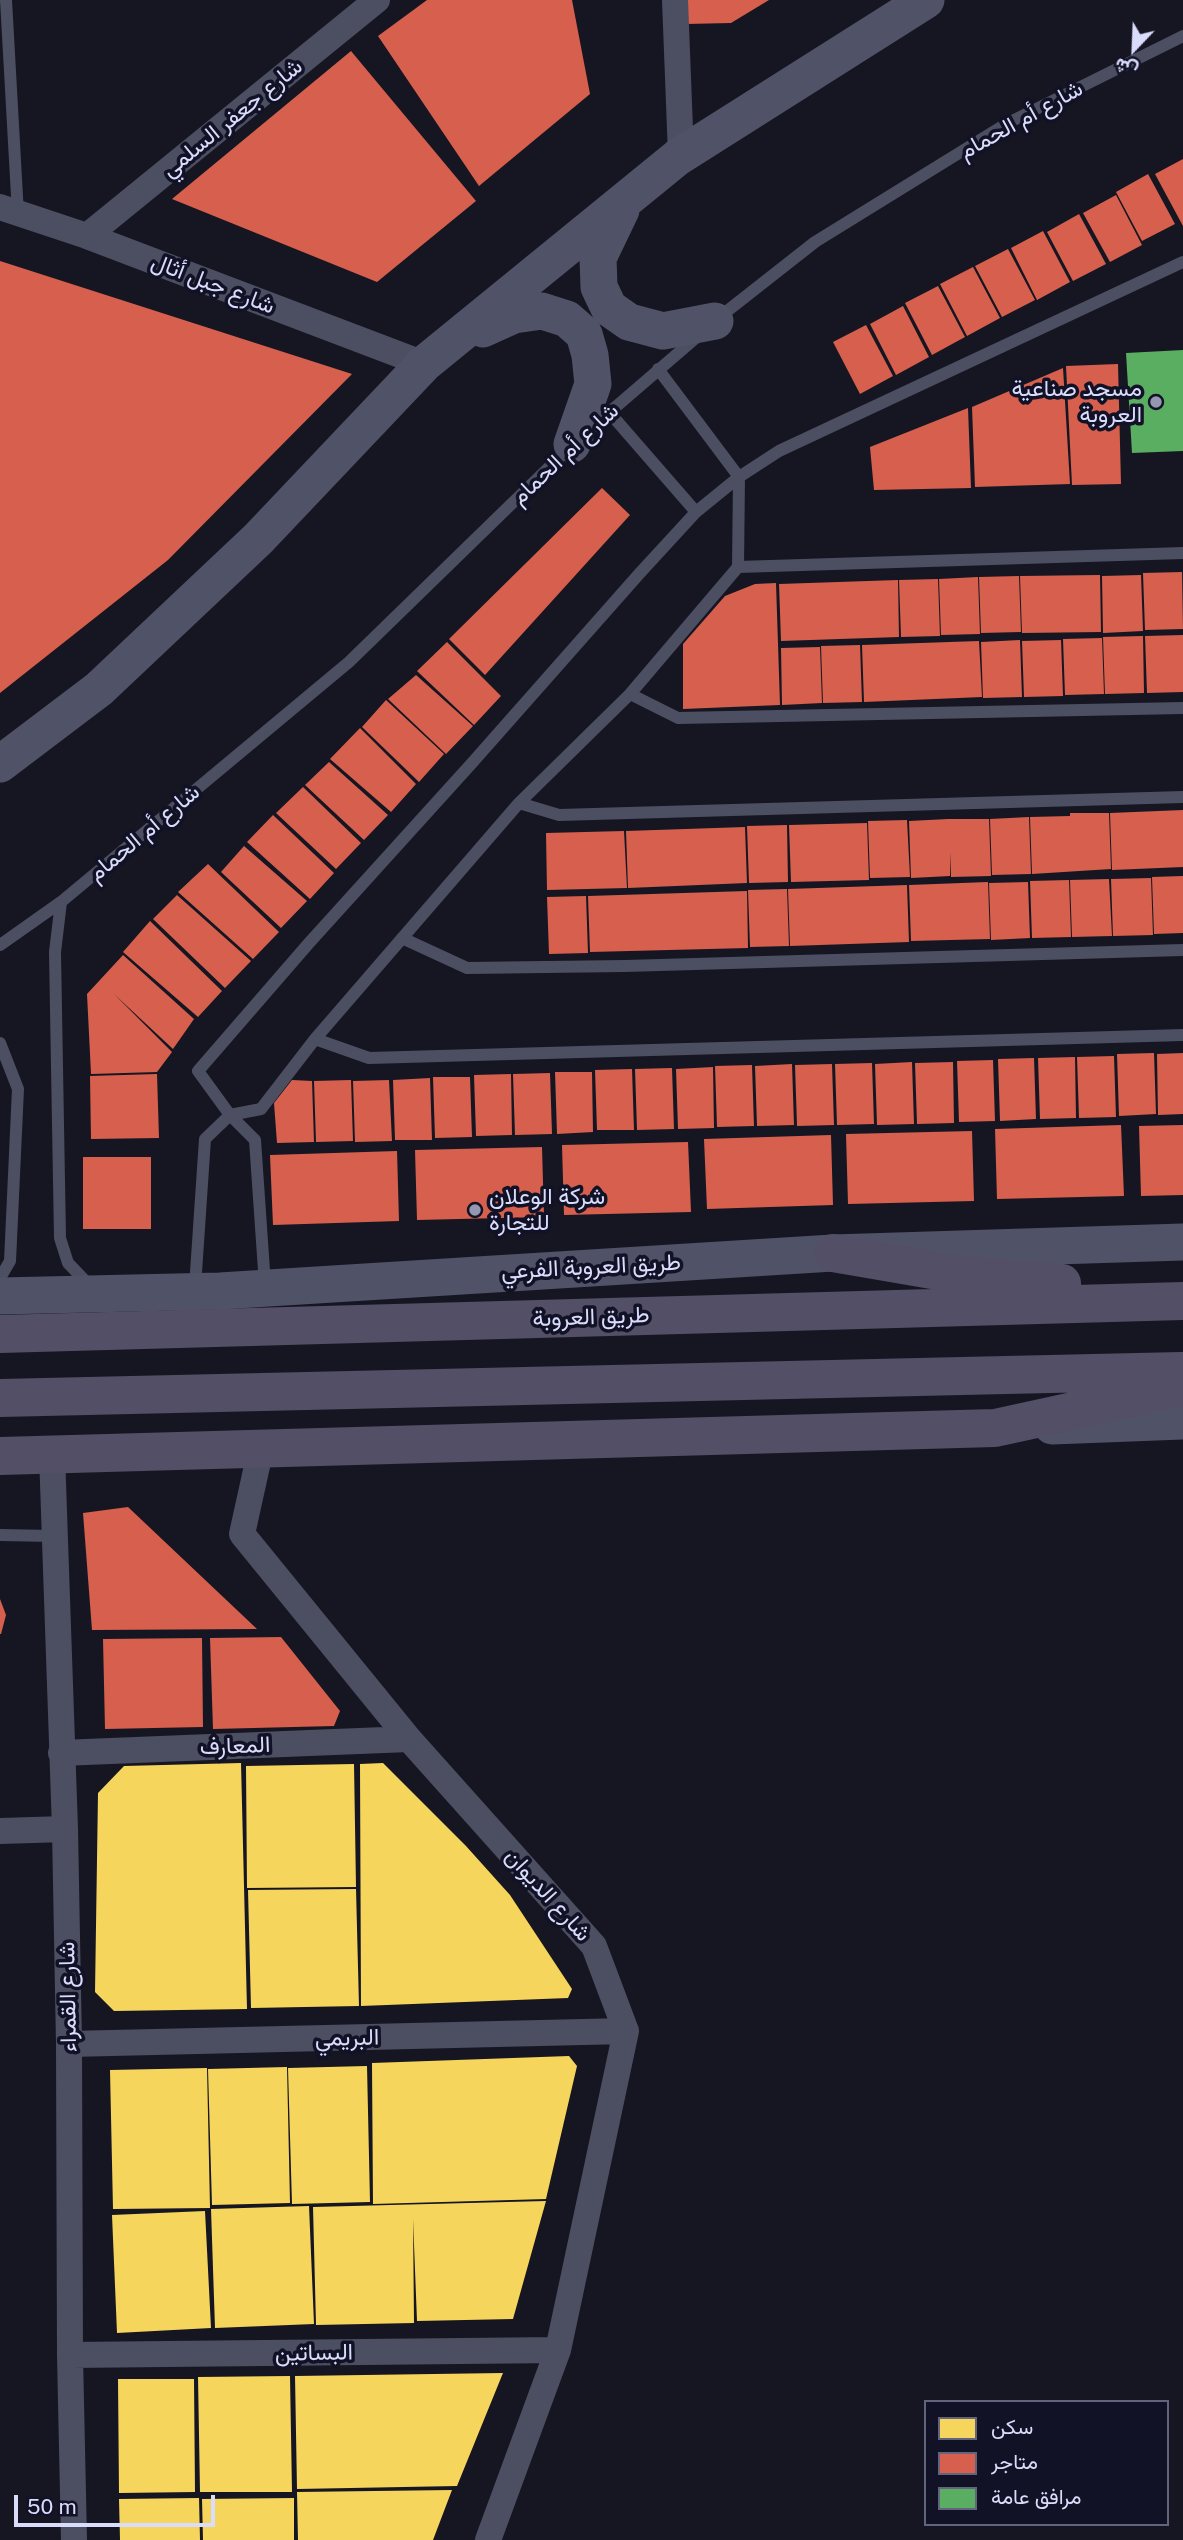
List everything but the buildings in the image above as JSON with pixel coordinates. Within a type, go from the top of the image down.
[{"type":"main road","points":[[0,764],[99,689],[238,558],[425,364],[681,155],[926,0]]},
{"type":"main road","points":[[626,200],[598,258],[599,287],[609,308],[629,322],[663,331],[715,321]]},
{"type":"main road","points":[[457,338],[514,315],[542,311],[566,319],[584,334],[590,355],[593,384],[572,444]]},
{"type":"main road","name":"طريق العروبة الفرعي","points":[[0,1296],[195,1291],[833,1253],[1183,1242]]},
{"type":"main road","points":[[833,1253],[961,1275],[1183,1292]]},
{"type":"main road","name":"طريق العروبة","points":[[0,1334],[1183,1301]]},
{"type":"main road","points":[[0,1398],[1183,1370]]},
{"type":"main road","points":[[995,1428],[1183,1387]]},
{"type":"main road","points":[[0,1456],[1183,1422]]},
{"type":"street","name":"شارع جعفر السلمي","points":[[87,236],[377,0]]},
{"type":"street","points":[[675,0],[681,155]]},
{"type":"street","name":"شارع جبل أثال","points":[[9,211],[87,236],[425,364]]},
{"type":"street","name":"شارع الديوان","points":[[261,1448],[242,1534],[409,1739],[594,1946],[626,2031]]},
{"type":"street","name":"شارع القمراء","points":[[52,1454],[65,1829],[74,2540]]},
{"type":"street","name":"المعارف","points":[[61,1753],[409,1739]]},
{"type":"street","points":[[0,1831],[65,1829]]},
{"type":"street","points":[[488,2540],[558,2350],[626,2031]]},
{"type":"street","name":"البريمي","points":[[69,2044],[626,2031]]},
{"type":"street","name":"البساتين","points":[[70,2356],[558,2350]]},
{"type":"lane","points":[[6,0],[9,211]]},
{"type":"lane","name":"شارع أم الحمام","points":[[0,945],[61,902],[349,662],[572,444],[715,321],[815,242],[995,131],[1183,36]]},
{"type":"lane","points":[[265,1286],[255,1140],[230,1115],[198,1071],[309,943],[696,512],[740,477],[779,451],[1183,262]]},
{"type":"lane","points":[[195,1291],[205,1139],[230,1115],[261,1109],[315,1039],[519,803],[630,694],[738,567],[740,477],[658,369]]},
{"type":"lane","points":[[609,412],[696,512]]},
{"type":"lane","points":[[738,567],[1183,553]]},
{"type":"lane","points":[[630,694],[678,718],[1183,708]]},
{"type":"lane","points":[[519,803],[559,815],[1183,797]]},
{"type":"lane","points":[[61,902],[55,952],[60,1238],[68,1263],[96,1293]]},
{"type":"lane","points":[[402,938],[467,968],[1183,950]]},
{"type":"lane","points":[[315,1039],[369,1058],[1183,1035]]},
{"type":"lane","points":[[0,1044],[18,1089],[10,1261],[0,1278]]},
{"type":"lane","points":[[0,1535],[53,1535]]},
{"type":"place","name":"مسجد صناعية العروبة","points":[[1156,402]]},
{"type":"place","name":"شركة الوعلان للتجارة","points":[[475,1210]]}]
